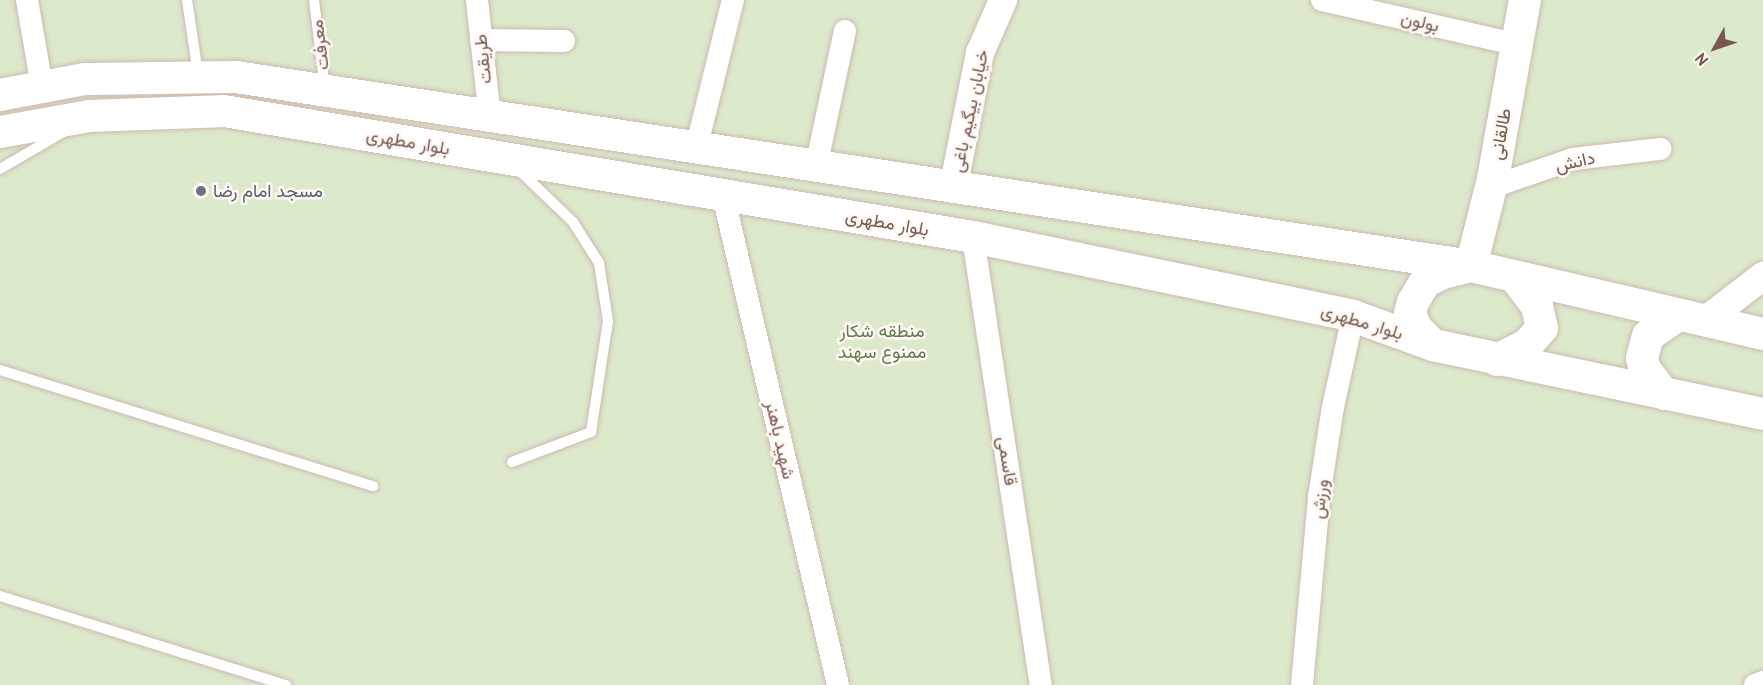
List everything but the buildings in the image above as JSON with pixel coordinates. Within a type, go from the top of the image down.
[{"type":"main road","name":"طالقانی","points":[[1471,266],[1492,187],[1525,0]]},
{"type":"main road","name":"بلوار مطهری","points":[[0,95],[85,80],[236,77],[953,189],[1471,266],[1763,334]]},
{"type":"main road","name":"بلوار مطهری","points":[[0,132],[90,116],[224,111],[973,237],[1353,316],[1433,345],[1763,414]]},
{"type":"main road","points":[[1433,345],[1416,328],[1410,313],[1413,302],[1425,282],[1443,273],[1471,266]]},
{"type":"main road","points":[[1497,360],[1527,345],[1542,328],[1537,306],[1516,278]]},
{"type":"main road","points":[[1664,394],[1645,370],[1642,358],[1648,336],[1693,317]]},
{"type":"street","points":[[27,0],[42,87]]},
{"type":"street","name":"طریقت","points":[[477,0],[490,117]]},
{"type":"street","points":[[696,149],[732,0]]},
{"type":"street","name":"خیابان بیگیم باغی","points":[[953,189],[980,53],[1004,0]]},
{"type":"street","name":"بولون","points":[[1322,0],[1518,45]]},
{"type":"street","points":[[816,167],[845,31]]},
{"type":"street","points":[[481,40],[564,41]]},
{"type":"street","name":"دانش","points":[[1492,187],[1573,159],[1660,149]]},
{"type":"street","name":"شهید باهنر","points":[[723,195],[838,685]]},
{"type":"street","name":"قاسمی","points":[[973,237],[1041,685]]},
{"type":"street","points":[[1693,317],[1763,276]]},
{"type":"street","name":"ورزش","points":[[1302,685],[1319,497],[1333,407],[1353,316]]},
{"type":"street","points":[[1755,685],[1763,682]]},
{"type":"lane","points":[[187,0],[198,78]]},
{"type":"lane","name":"معرفت","points":[[314,0],[326,91]]},
{"type":"lane","points":[[0,169],[90,116]]},
{"type":"lane","points":[[506,158],[573,222],[599,263],[608,321],[591,432],[512,462]]},
{"type":"lane","points":[[0,370],[373,486]]},
{"type":"lane","points":[[0,596],[286,685]]},
{"type":"green space","name":"منطقه شکار ممنوع سهند","points":[[0,0],[1763,0],[1763,685],[0,685]]},
{"type":"place","name":"مسجد امام رضا","points":[[201,191]]}]
